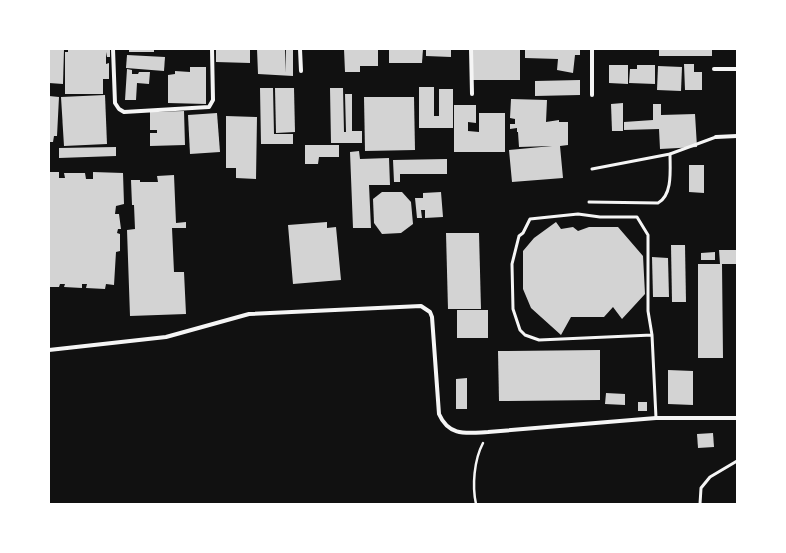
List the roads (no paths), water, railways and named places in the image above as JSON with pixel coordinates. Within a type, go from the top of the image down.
[{"type":"street","points":[[113,49],[116,103],[119,109],[124,112],[209,107],[212,100],[212,49]]},
{"type":"street","points":[[300,49],[301,71]]},
{"type":"street","points":[[471,49],[472,94]]},
{"type":"street","points":[[592,49],[592,95]]},
{"type":"street","points":[[714,69],[737,69]]},
{"type":"street","points":[[716,137],[737,136]]},
{"type":"street","points":[[49,350],[166,337],[249,314],[421,306],[430,312],[432,317],[439,414],[443,423],[452,430],[461,433],[488,432],[656,418],[737,418]]},
{"type":"lane","points":[[592,169],[670,154],[716,137]]},
{"type":"lane","points":[[590,202],[658,203],[663,200],[668,194],[670,154]]},
{"type":"lane","points":[[652,335],[544,340],[525,334],[520,330],[513,309],[512,264],[519,236],[523,233],[530,218],[578,214],[600,217],[637,217],[648,235],[648,311],[652,335],[656,418]]},
{"type":"lane","points":[[700,504],[701,488],[710,476],[737,461]]}]
